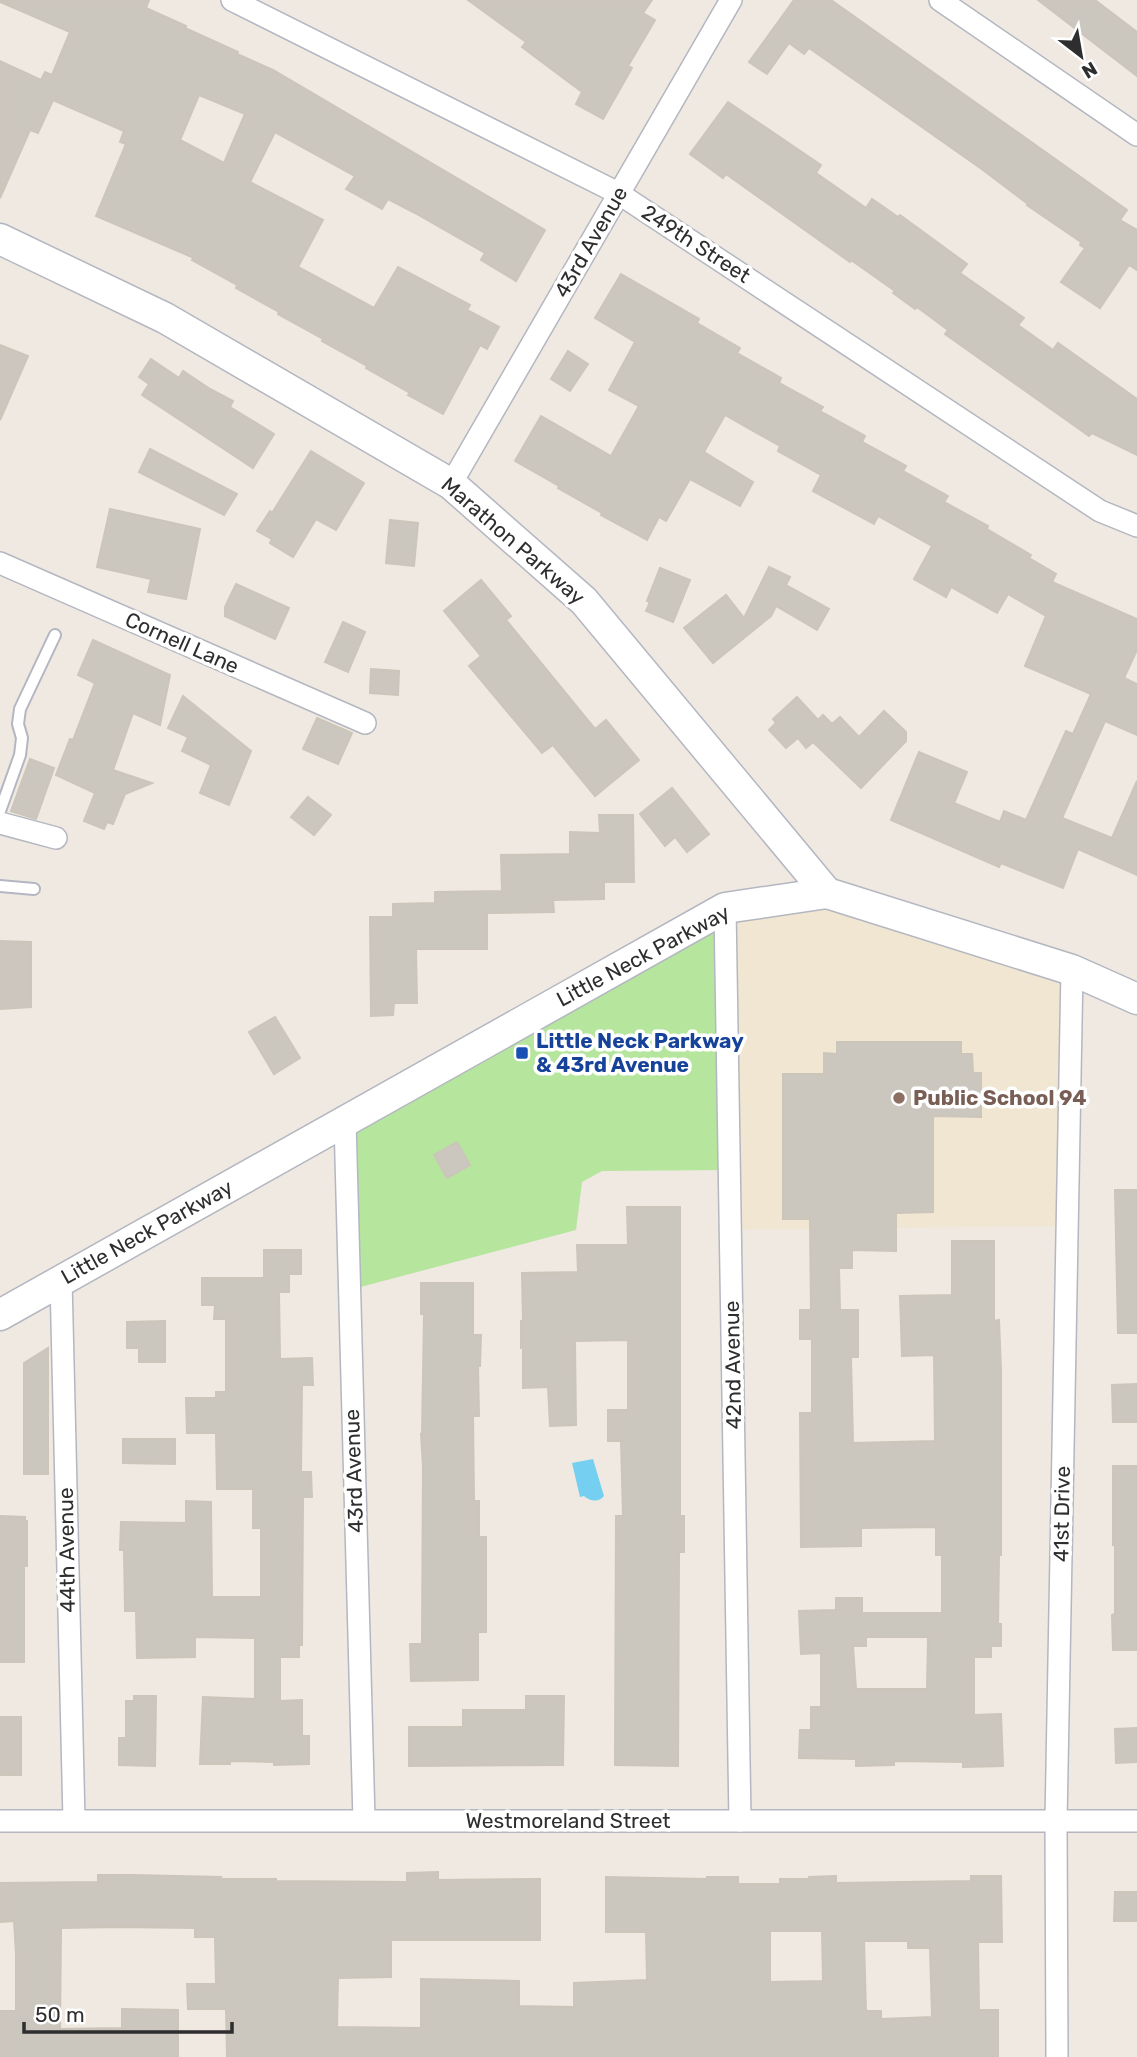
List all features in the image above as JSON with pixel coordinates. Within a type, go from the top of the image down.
[{"type":"street","name":"249th Street","points":[[232,0],[618,193],[1100,511],[1137,526]]},
{"type":"street","name":"43rd Avenue","points":[[451,484],[731,0]]},
{"type":"street","points":[[940,0],[1137,135]]},
{"type":"street","name":"Marathon Parkway","points":[[0,239],[166,318],[451,484],[584,601],[827,892]]},
{"type":"street","name":"Cornell Lane","points":[[0,563],[365,723]]},
{"type":"street","points":[[0,823],[56,838]]},
{"type":"street","name":"Little Neck Parkway","points":[[0,1315],[725,908],[827,892],[1072,970],[1137,999]]},
{"type":"street","name":"42nd Avenue","points":[[725,908],[740,1821]]},
{"type":"street","name":"41st Drive","points":[[1057,2057],[1056,1821],[1072,970]]},
{"type":"street","name":"43rd Avenue","points":[[345,1121],[364,1820]]},
{"type":"street","name":"44th Avenue","points":[[61,1280],[74,1820]]},
{"type":"street","name":"Westmoreland Street","points":[[0,1821],[1137,1821]]},
{"type":"lane","points":[[0,811],[20,755],[20,709],[55,635]]},
{"type":"lane","points":[[0,886],[34,889]]},
{"type":"shaded area","name":"Public School 94","points":[[827,893],[1072,970],[1067,1226],[730,1230],[725,908]]},
{"type":"green space","points":[[725,908],[730,1170],[602,1171],[582,1182],[576,1230],[349,1290],[345,1121]]},
{"type":"water","points":[[593,1459],[604,1496],[597,1500],[580,1497],[572,1463]]},
{"type":"building","points":[[149,0],[146,8],[273,70],[545,230],[516,281],[481,260],[485,253],[415,213],[388,199],[382,209],[346,189],[355,176],[275,132],[250,182],[323,220],[298,267],[374,308],[398,267],[470,305],[467,310],[499,327],[487,349],[480,345],[443,414],[236,288],[237,285],[192,260],[194,258],[96,216],[126,144],[120,142],[124,131],[53,100],[38,133],[30,130],[0,198],[0,61],[41,80],[45,72],[52,75],[70,32],[0,2]],"holes":[[[199,95],[245,114],[224,163],[180,140]]]},
{"type":"building","points":[[468,0],[652,0],[643,13],[655,20],[628,66],[632,68],[603,119],[576,104],[582,92],[522,47],[526,42]]},
{"type":"building","points":[[794,0],[831,0],[1127,210],[1120,220],[1137,230],[1137,270],[1129,265],[1100,308],[1061,282],[1085,248],[1080,245],[1081,242],[892,106],[809,48],[804,54],[789,43],[767,74],[749,62]]},
{"type":"building","points":[[1038,0],[1095,0],[1137,32],[1137,76]]},
{"type":"building","points":[[728,102],[821,165],[816,173],[866,208],[872,199],[898,217],[900,215],[967,264],[960,273],[1024,318],[1018,325],[1053,350],[1058,343],[1137,399],[1137,455],[1092,433],[1089,436],[945,334],[948,330],[893,293],[895,291],[726,174],[723,178],[690,154]]},
{"type":"building","points":[[621,274],[699,319],[697,323],[740,348],[737,353],[781,378],[779,383],[823,407],[820,411],[865,436],[862,442],[906,466],[903,471],[948,496],[944,502],[988,526],[987,529],[1031,555],[1029,558],[1056,574],[1052,582],[1137,619],[1137,650],[1124,678],[1137,684],[1137,735],[1105,721],[1062,818],[1112,838],[1137,781],[1137,875],[1078,849],[1063,888],[1001,863],[999,867],[891,820],[919,752],[967,772],[954,803],[1000,822],[1004,811],[1026,820],[1066,731],[1073,734],[1091,694],[1025,666],[1046,616],[1008,594],[997,613],[951,587],[946,597],[914,579],[932,546],[878,516],[874,524],[813,491],[821,475],[778,451],[780,446],[725,415],[704,452],[753,482],[740,506],[690,479],[666,521],[659,517],[647,540],[601,515],[602,513],[558,488],[559,486],[515,461],[541,416],[611,456],[639,406],[609,390],[635,342],[595,318]]},
{"type":"building","points":[[0,345],[28,356],[0,420]]},
{"type":"building","points":[[568,351],[588,364],[570,391],[551,379]]},
{"type":"building","points":[[151,359],[179,378],[183,371],[233,401],[230,407],[274,434],[253,468],[142,395],[149,384],[139,377]]},
{"type":"building","points":[[150,449],[237,494],[224,515],[139,472]]},
{"type":"building","points":[[311,451],[364,483],[336,530],[316,519],[293,557],[270,543],[272,539],[257,531],[270,511],[272,513]]},
{"type":"building","points":[[110,509],[200,529],[186,599],[148,592],[151,579],[97,567]]},
{"type":"building","points":[[390,520],[418,523],[414,566],[386,563]]},
{"type":"building","points":[[769,567],[790,577],[786,585],[829,609],[817,630],[776,606],[771,616],[713,663],[684,628],[726,595],[744,618]]},
{"type":"building","points":[[660,568],[690,580],[673,622],[646,611],[650,602],[647,601]]},
{"type":"building","points":[[481,580],[511,616],[506,620],[595,729],[606,720],[639,760],[595,796],[553,745],[542,753],[469,666],[481,656],[444,611]]},
{"type":"building","points":[[236,584],[289,608],[275,639],[225,616],[225,607]]},
{"type":"building","points":[[343,622],[365,632],[348,672],[325,662]]},
{"type":"building","points":[[93,640],[170,675],[160,725],[133,713],[113,770],[152,783],[125,794],[113,824],[107,822],[104,829],[84,821],[95,793],[56,775],[95,683],[78,675]]},
{"type":"building","points":[[371,669],[399,671],[398,695],[370,693]]},
{"type":"building","points":[[183,696],[251,751],[229,805],[200,793],[211,765],[182,751],[188,737],[168,728]]},
{"type":"building","points":[[797,697],[818,720],[823,715],[832,724],[840,717],[859,737],[884,711],[906,732],[906,741],[861,788],[813,742],[806,748],[798,738],[786,748],[769,730],[776,723],[773,719]]},
{"type":"building","points":[[317,718],[352,733],[338,764],[303,749]]},
{"type":"building","points":[[30,759],[54,768],[36,819],[11,811]]},
{"type":"building","points":[[672,788],[709,834],[687,852],[675,837],[665,846],[640,814]]},
{"type":"building","points":[[308,797],[331,815],[314,835],[291,817]]},
{"type":"building","points":[[599,815],[633,815],[634,882],[604,882],[604,899],[553,900],[554,912],[487,913],[487,949],[416,949],[417,1003],[394,1003],[393,1015],[371,1016],[370,917],[393,917],[393,904],[435,903],[435,892],[502,891],[501,855],[570,854],[570,832],[600,833]]},
{"type":"building","points":[[0,941],[31,942],[31,1007],[0,1009]]},
{"type":"building","points":[[275,1017],[300,1058],[274,1074],[249,1032]]},
{"type":"building","points":[[837,1042],[961,1042],[961,1054],[972,1054],[973,1073],[981,1073],[981,1117],[933,1116],[933,1212],[896,1213],[896,1251],[852,1250],[852,1268],[839,1268],[840,1310],[858,1310],[858,1357],[851,1357],[853,1443],[935,1441],[934,1355],[902,1356],[900,1296],[952,1295],[952,1241],[994,1241],[994,1321],[999,1320],[1001,1370],[1001,1555],[998,1624],[1001,1624],[1001,1646],[991,1646],[991,1657],[974,1657],[974,1715],[1001,1714],[1003,1766],[963,1767],[963,1762],[894,1761],[894,1765],[856,1766],[856,1759],[799,1758],[800,1730],[811,1730],[811,1707],[821,1707],[821,1653],[801,1654],[799,1611],[836,1610],[836,1598],[862,1598],[862,1613],[942,1613],[942,1555],[936,1555],[936,1527],[861,1528],[861,1546],[801,1547],[800,1413],[812,1413],[812,1339],[800,1339],[800,1310],[811,1310],[810,1219],[783,1219],[783,1074],[824,1074],[824,1053],[837,1054]],"holes":[[[866,1637],[928,1637],[927,1689],[856,1689],[853,1646],[866,1646]]]},
{"type":"building","points":[[457,1142],[470,1165],[447,1178],[434,1155]]},
{"type":"building","points":[[1115,1190],[1137,1190],[1137,1333],[1118,1333]]},
{"type":"building","points":[[627,1207],[680,1207],[680,1516],[684,1516],[684,1552],[679,1552],[678,1766],[615,1765],[616,1516],[623,1516],[621,1441],[608,1441],[608,1410],[628,1410],[628,1340],[575,1341],[576,1425],[550,1426],[548,1387],[523,1388],[522,1273],[578,1272],[577,1245],[628,1245]]},
{"type":"building","points":[[264,1250],[301,1250],[301,1274],[289,1274],[289,1292],[279,1292],[280,1359],[312,1358],[313,1385],[302,1385],[301,1472],[311,1472],[312,1497],[303,1497],[302,1645],[299,1645],[299,1657],[280,1657],[280,1701],[302,1700],[302,1736],[309,1736],[309,1764],[274,1765],[274,1762],[230,1761],[230,1764],[200,1764],[203,1697],[255,1699],[255,1638],[195,1637],[195,1657],[137,1658],[136,1611],[125,1611],[124,1550],[120,1550],[121,1522],[186,1523],[186,1501],[211,1502],[212,1597],[261,1597],[261,1528],[253,1528],[253,1489],[217,1489],[216,1433],[187,1433],[186,1398],[216,1398],[216,1392],[226,1392],[226,1319],[214,1319],[215,1305],[202,1305],[202,1278],[264,1278]]},
{"type":"building","points":[[421,1283],[473,1283],[473,1335],[481,1335],[478,1366],[479,1416],[473,1416],[474,1501],[479,1501],[479,1537],[486,1537],[486,1632],[478,1632],[478,1680],[411,1681],[410,1644],[422,1644],[421,1434],[424,1314],[421,1314]]},
{"type":"building","points":[[165,1321],[165,1362],[139,1362],[139,1348],[127,1348],[127,1322]]},
{"type":"building","points":[[48,1348],[48,1474],[24,1474],[24,1363]]},
{"type":"building","points":[[1137,1384],[1137,1422],[1113,1422],[1112,1385]]},
{"type":"building","points":[[123,1439],[175,1439],[175,1464],[123,1463]]},
{"type":"building","points":[[1113,1466],[1137,1466],[1137,1650],[1113,1650]]},
{"type":"building","points":[[0,1516],[25,1517],[27,1521],[24,1662],[0,1662]]},
{"type":"building","points":[[134,1696],[156,1696],[155,1766],[119,1765],[119,1738],[126,1738],[126,1701],[134,1701]]},
{"type":"building","points":[[526,1696],[564,1696],[563,1765],[409,1766],[409,1727],[463,1727],[463,1710],[526,1710]]},
{"type":"building","points":[[0,1717],[21,1717],[21,1775],[0,1775]]},
{"type":"building","points":[[1137,1728],[1137,1762],[1116,1763],[1115,1729]]},
{"type":"building","points":[[438,1872],[438,1880],[540,1879],[540,1940],[391,1940],[391,1977],[338,1978],[337,2027],[421,2028],[421,1979],[519,1981],[519,2006],[574,2007],[574,1983],[647,1980],[646,1932],[606,1932],[606,1877],[738,1877],[738,1884],[780,1884],[780,1879],[836,1876],[836,1883],[971,1881],[971,1876],[1001,1876],[1002,1942],[978,1942],[979,2010],[998,2010],[998,2057],[227,2057],[226,2009],[188,2009],[187,1984],[216,1984],[215,1937],[195,1937],[195,1928],[118,1927],[61,1928],[60,2029],[122,2028],[122,2009],[178,2010],[178,2057],[0,2057],[0,2011],[16,2011],[16,1954],[14,1921],[0,1922],[0,1883],[98,1882],[98,1875],[407,1882],[407,1873]],"holes":[[[770,1931],[822,1931],[823,1981],[770,1982]],[[864,1941],[908,1941],[908,1948],[930,1948],[932,2017],[881,2019],[881,2011],[866,2011]]]},
{"type":"building","points":[[1115,1892],[1137,1892],[1137,1921],[1114,1921]]},
{"type":"place","name":"Little Neck Parkway & 43rd Avenue","points":[[522,1053]]},
{"type":"place","name":"Public School 94","points":[[899,1098]]}]
